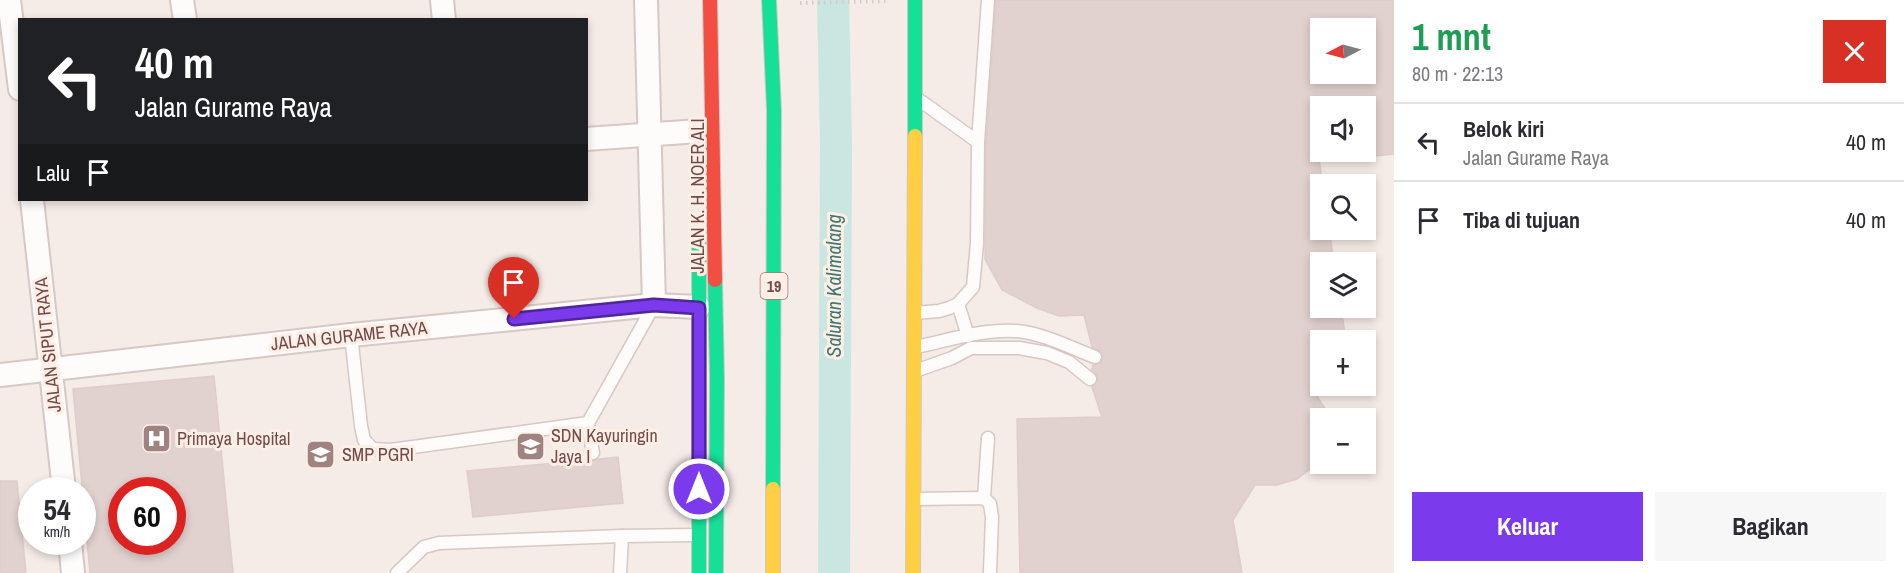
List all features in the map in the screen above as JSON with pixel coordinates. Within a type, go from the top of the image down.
[{"type":"main road","points":[[710,0],[717,378],[716,573]]},
{"type":"main road","name":"19","points":[[769,0],[774,110],[773,573]]},
{"type":"main road","points":[[913,573],[915,0]]},
{"type":"main road","name":"JALAN K. H. NOER ALI","points":[[698,107],[699,155]]},
{"type":"main road","name":"JALAN K. H. NOER ALI","points":[[699,225],[699,573]]},
{"type":"street","points":[[9,0],[18,73]]},
{"type":"street","points":[[182,0],[185,18]]},
{"type":"street","points":[[441,0],[444,18]]},
{"type":"street","points":[[646,0],[654,305]]},
{"type":"street","points":[[588,139],[699,131]]},
{"type":"street","name":"JALAN SIPUT RAYA","points":[[32,201],[63,477]]},
{"type":"street","name":"JALAN GURAME RAYA","points":[[0,375],[351,335],[654,305],[699,308]]},
{"type":"street","points":[[71,555],[73,573]]},
{"type":"lane","points":[[914,314],[939,311],[958,304],[973,287],[977,243],[978,142],[988,0]]},
{"type":"lane","points":[[915,97],[978,142]]},
{"type":"lane","points":[[958,304],[968,336]]},
{"type":"lane","points":[[593,453],[588,423],[654,305]]},
{"type":"lane","points":[[914,347],[968,336],[1018,331],[1095,357]]},
{"type":"lane","points":[[351,335],[361,426],[364,440],[373,449],[391,450],[588,423]]},
{"type":"lane","points":[[914,371],[952,358],[971,348],[1019,348],[1047,353],[1069,362],[1090,379]]},
{"type":"lane","points":[[984,498],[988,438]]},
{"type":"lane","points":[[914,499],[984,498],[990,504],[992,517],[990,573]]},
{"type":"lane","points":[[397,573],[424,547],[439,543],[699,534]]},
{"type":"lane","points":[[620,573],[622,536]]},
{"type":"path","points":[[796,3],[886,1]]},
{"type":"building","points":[[996,0],[1394,0],[1394,154],[1376,156],[1376,96],[1310,96],[1310,162],[1319,162],[1321,174],[1310,174],[1310,240],[1331,240],[1332,252],[1310,252],[1310,318],[1343,318],[1344,330],[1310,330],[1310,396],[1317,396],[1325,408],[1310,408],[1310,469],[1297,479],[1277,485],[1255,485],[1233,520],[1242,573],[1020,573],[1017,419],[1102,417],[1092,387],[1097,384],[1098,377],[1092,370],[1093,365],[1101,363],[1103,356],[1101,351],[1092,347],[1084,315],[1059,316],[1037,308],[1002,290],[985,259],[986,142]]},
{"type":"building","points":[[214,376],[233,573],[90,573],[88,555],[96,555],[96,477],[81,477],[73,389]]},
{"type":"building","points":[[618,457],[623,503],[473,517],[467,471]]},
{"type":"building","points":[[0,481],[17,481],[18,555],[24,555],[26,573],[0,573]]},
{"type":"waterway","name":"Saluran Kalimalang","points":[[833,0],[836,144],[834,573]]},
{"type":"traffic: fast","points":[[769,0],[774,110],[773,489]]},
{"type":"traffic: fast","points":[[915,0],[915,136]]},
{"type":"traffic: fast","points":[[699,236],[699,573]]},
{"type":"traffic: fast","points":[[715,280],[716,573]]},
{"type":"traffic: slow","points":[[913,573],[915,136]]},
{"type":"traffic: slow","points":[[773,489],[773,573]]},
{"type":"traffic: jam","points":[[710,0],[715,280]]},
{"type":"place","name":"Primaya Hospital","points":[[156,439]]},
{"type":"place","name":"SDN Kayuringin Jaya I","points":[[530,446]]},
{"type":"place","name":"SMP PGRI","points":[[321,455]]},
{"type":"route","points":[[514,319],[654,305],[699,308],[699,489]]}]
